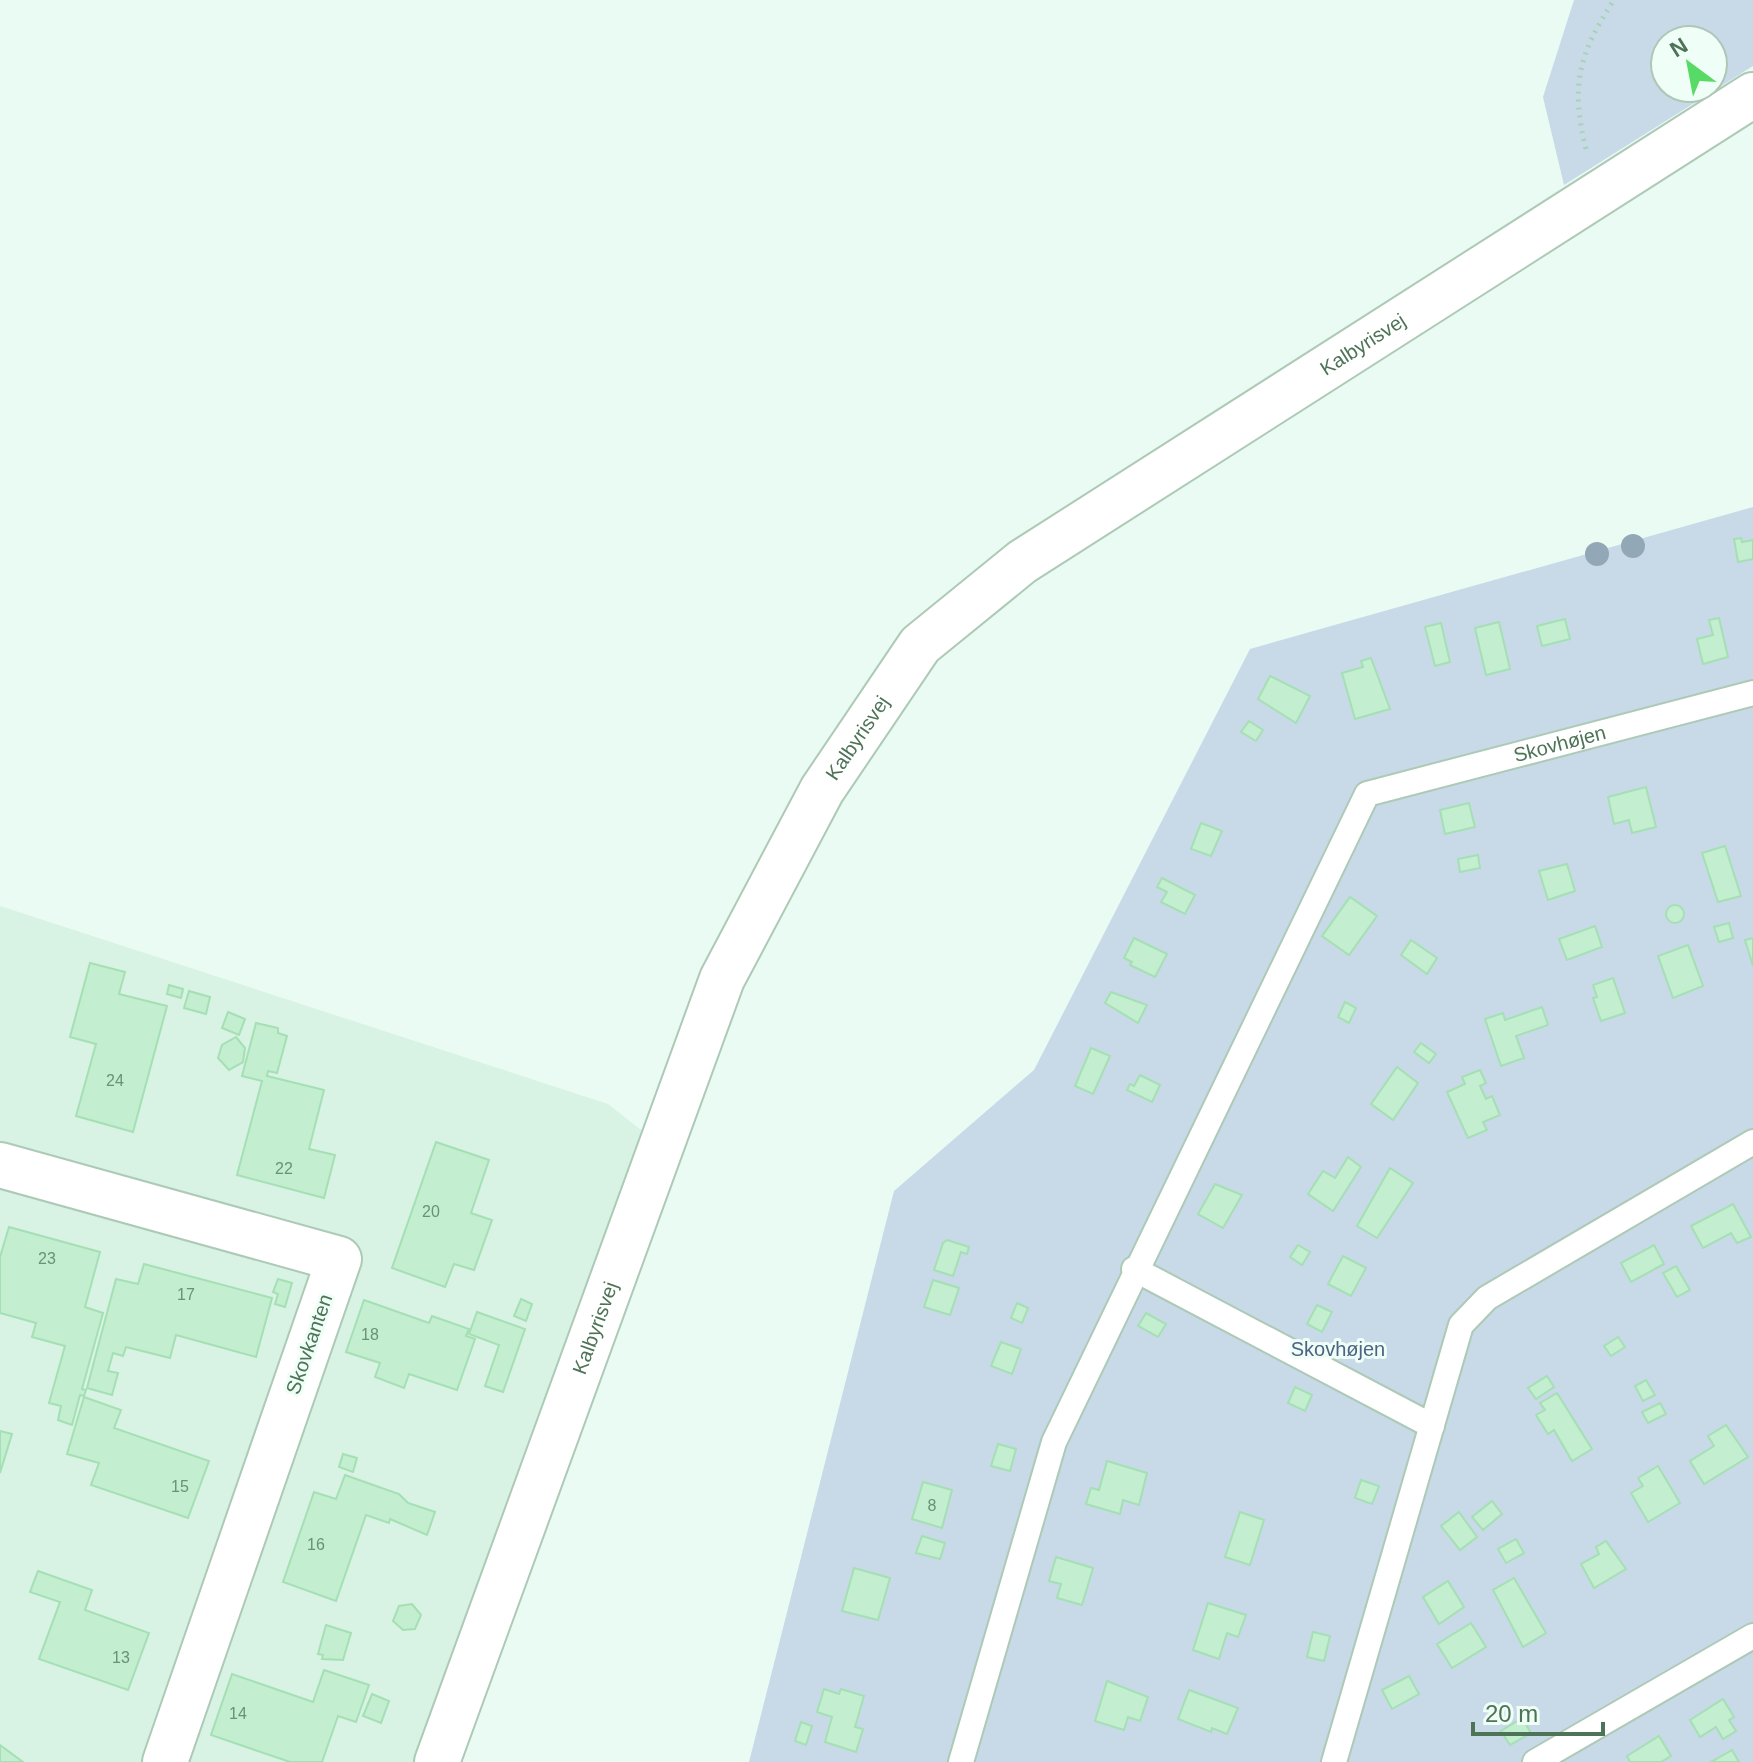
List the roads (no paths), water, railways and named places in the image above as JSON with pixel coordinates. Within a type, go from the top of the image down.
[{"type":"street","name":"Kalbyrisvej","points":[[437,1762],[722,979],[822,790],[920,645],[1022,562],[1753,95]]},
{"type":"street","name":"Skovkanten","points":[[0,1165],[339,1259],[165,1762]]},
{"type":"lane","name":"Skovhøjen","points":[[961,1762],[1054,1442],[1134,1269],[1367,794],[1753,693]]},
{"type":"lane","points":[[1334,1762],[1461,1325],[1487,1298],[1753,1142]]},
{"type":"lane","points":[[1134,1269],[1432,1426]]},
{"type":"lane","points":[[1535,1762],[1753,1636]]}]
